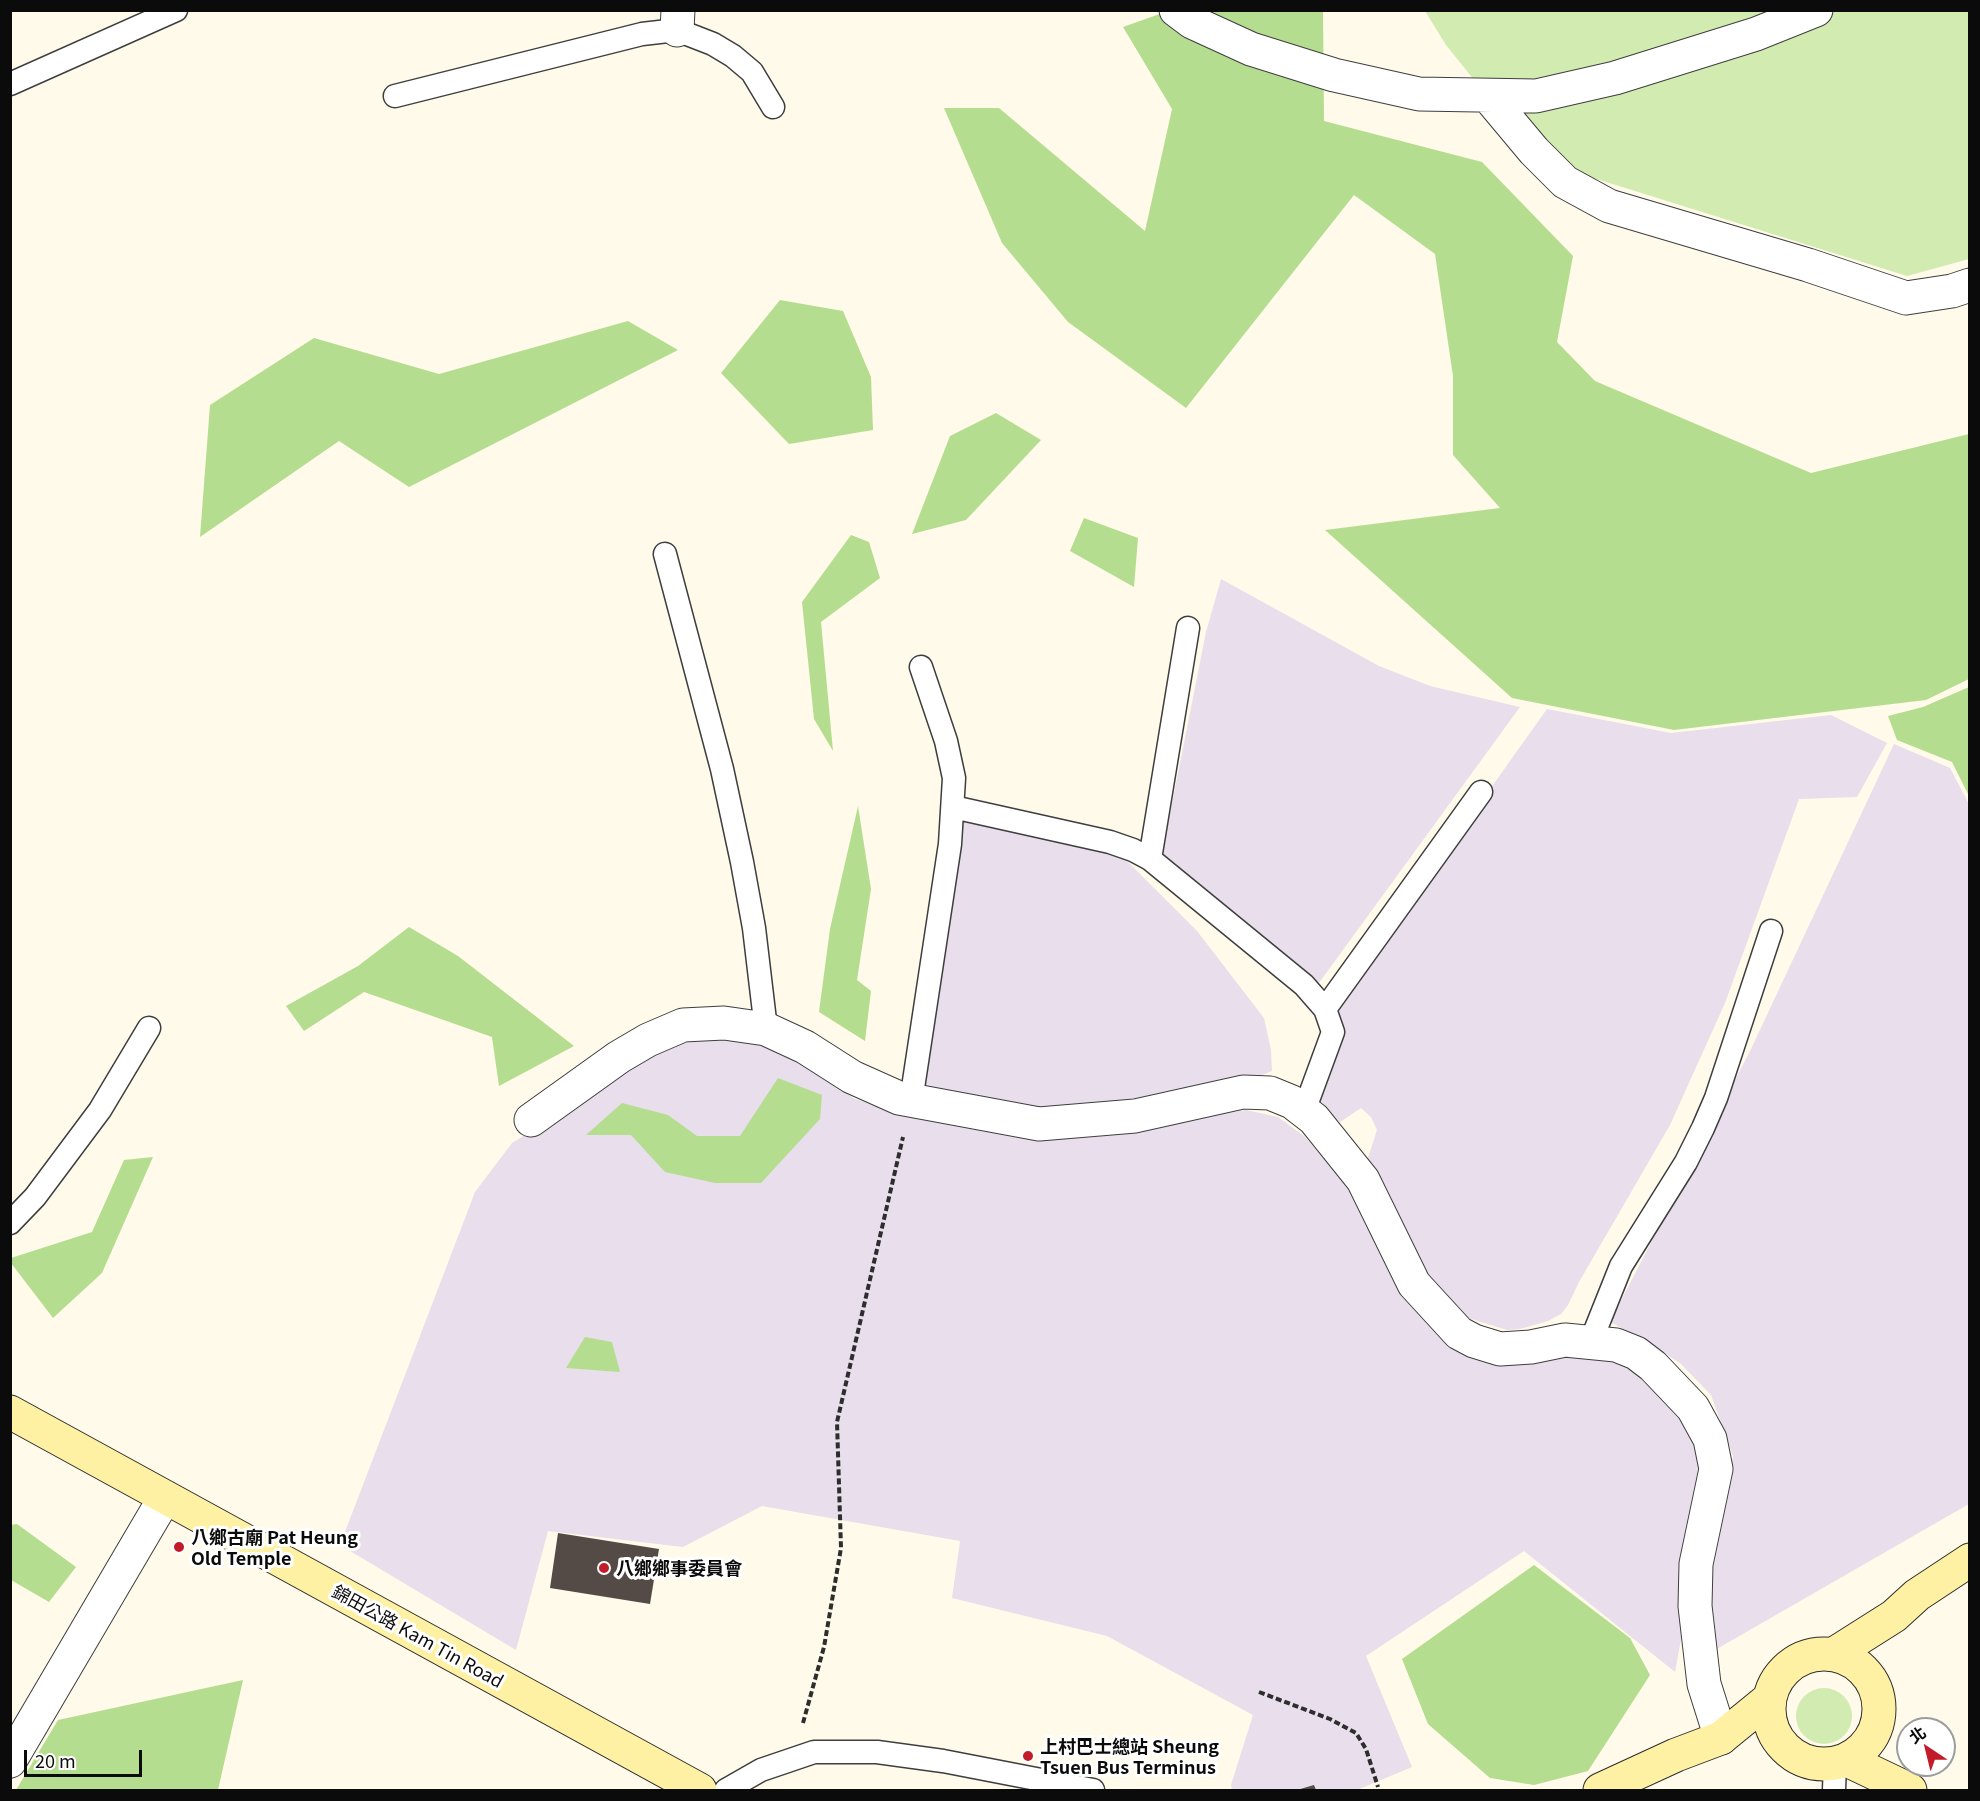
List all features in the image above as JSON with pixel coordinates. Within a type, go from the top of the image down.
[{"type":"main road","name":"錦田公路 Kam Tin Road","points":[[10,1412],[164,1499],[700,1791]]},
{"type":"main road","points":[[1846,1660],[1917,1595],[1970,1560]]},
{"type":"main road","points":[[1600,1791],[1676,1755],[1721,1738],[1770,1698],[1782,1672],[1806,1656],[1846,1660],[1875,1685],[1878,1696],[1879,1722],[1874,1734],[1839,1771]]},
{"type":"main road","points":[[1770,1698],[1771,1724],[1777,1738],[1796,1757],[1911,1791]]},
{"type":"main road","points":[[1874,1734],[1911,1791]]},
{"type":"main road","points":[[1721,1738],[1777,1738]]},
{"type":"street","points":[[1176,10],[1192,22],[1251,49],[1334,75],[1419,94],[1488,96],[1536,96],[1615,78],[1756,34],[1815,10]]},
{"type":"street","points":[[1488,96],[1534,151],[1565,182],[1609,206],[1808,265],[1906,298],[1952,291],[1970,285]]},
{"type":"street","points":[[531,1120],[619,1057],[648,1040],[683,1025],[724,1023],[766,1029],[805,1047],[852,1077],[912,1101],[1039,1124],[1135,1116],[1243,1092],[1269,1093],[1292,1102],[1314,1119],[1363,1180],[1414,1284],[1459,1333],[1474,1341],[1500,1349],[1531,1347],[1565,1340],[1616,1345],[1636,1353],[1653,1366],[1686,1400],[1710,1439],[1716,1468],[1696,1564],[1695,1606],[1704,1684],[1721,1738]]},
{"type":"street","points":[[10,1761],[164,1499]]},
{"type":"lane","points":[[10,84],[176,10]]},
{"type":"lane","points":[[395,96],[642,34],[677,20],[733,56],[752,72],[773,107]]},
{"type":"lane","points":[[665,554],[722,769],[742,862],[754,928],[766,1029]]},
{"type":"lane","points":[[1150,859],[1188,628]]},
{"type":"lane","points":[[912,1101],[950,844],[954,778],[946,741],[921,667]]},
{"type":"lane","points":[[1325,1009],[1481,792]]},
{"type":"lane","points":[[953,807],[1110,842],[1150,859],[1304,985],[1325,1009],[1333,1032],[1304,1111]]},
{"type":"lane","points":[[1591,1341],[1621,1266],[1686,1162],[1703,1128],[1716,1098],[1770,931]]},
{"type":"lane","points":[[10,1223],[35,1197],[100,1110],[149,1028]]},
{"type":"lane","points":[[726,1791],[761,1770],[814,1752],[878,1752],[943,1761],[1093,1791]]},
{"type":"path","points":[[794,1758],[824,1647],[841,1548],[837,1422],[912,1101]]},
{"type":"path","points":[[1258,1692],[1330,1719],[1356,1733],[1366,1749],[1378,1787]]},
{"type":"shaded area","points":[[1221,579],[1379,666],[1430,686],[1520,707],[1316,987],[1161,859],[1206,632]]},
{"type":"shaded area","points":[[1547,709],[1671,733],[1831,715],[1887,743],[1857,797],[1799,799],[1725,1003],[1670,1125],[1561,1314],[1548,1321],[1520,1329],[1507,1330],[1468,1318],[1438,1297],[1366,1164],[1377,1130],[1371,1117],[1361,1108],[1340,1122],[1313,1103],[1332,1011]]},
{"type":"shaded area","points":[[1894,744],[1950,768],[1970,806],[1969,1504],[1715,1650],[1704,1603],[1733,1456],[1711,1395],[1681,1364],[1648,1342],[1610,1322],[1751,1049]]},
{"type":"shaded area","points":[[960,816],[1119,853],[1197,931],[1264,1018],[1271,1050],[1272,1071],[1243,1083],[1043,1116],[923,1090]]},
{"type":"shaded area","points":[[735,1038],[773,1046],[814,1068],[855,1099],[912,1114],[1191,1119],[1246,1110],[1278,1117],[1305,1137],[1349,1189],[1427,1318],[1588,1351],[1655,1377],[1707,1455],[1687,1607],[1675,1672],[1524,1551],[1366,1656],[1412,1767],[1357,1790],[1232,1790],[1231,1785],[1253,1715],[1107,1636],[952,1598],[960,1541],[762,1506],[683,1547],[548,1531],[516,1650],[340,1545],[475,1192],[512,1143],[672,1043]]},
{"type":"green space","points":[[1168,11],[1323,11],[1324,121],[1482,162],[1573,256],[1557,342],[1595,381],[1811,473],[1969,434],[1969,679],[1926,700],[1674,730],[1512,698],[1325,530],[1500,508],[1453,455],[1453,376],[1435,254],[1354,195],[1186,408],[1068,322],[1002,243],[944,108],[999,108],[1145,231],[1172,109],[1123,27]]},
{"type":"green space","points":[[1425,11],[1969,11],[1969,259],[1907,276],[1539,161],[1446,45]]},
{"type":"green space","points":[[780,300],[843,311],[871,377],[873,430],[789,444],[721,373]]},
{"type":"green space","points":[[628,321],[678,350],[409,487],[339,441],[200,537],[210,405],[314,338],[439,374]]},
{"type":"green space","points":[[996,413],[1041,440],[966,520],[912,534],[950,436]]},
{"type":"green space","points":[[1084,518],[1138,538],[1134,587],[1070,551]]},
{"type":"green space","points":[[851,535],[869,542],[880,578],[821,622],[833,751],[814,719],[802,602]]},
{"type":"green space","points":[[1969,687],[1969,796],[1952,762],[1897,740],[1888,716],[1923,707]]},
{"type":"green space","points":[[858,806],[871,889],[857,980],[871,991],[865,1041],[819,1012],[830,929]]},
{"type":"green space","points":[[409,927],[458,956],[574,1046],[499,1086],[492,1037],[364,992],[304,1031],[286,1006],[358,966]]},
{"type":"green space","points":[[778,1078],[822,1095],[820,1119],[761,1183],[715,1183],[665,1172],[631,1135],[586,1135],[622,1103],[668,1115],[697,1136],[740,1136]]},
{"type":"green space","points":[[153,1157],[102,1273],[53,1318],[11,1263],[11,1258],[92,1232],[124,1160]]},
{"type":"green space","points":[[585,1337],[612,1342],[620,1372],[566,1368]]},
{"type":"green space","points":[[17,1524],[76,1567],[49,1602],[11,1580],[11,1525]]},
{"type":"green space","points":[[1534,1565],[1630,1638],[1650,1675],[1588,1771],[1534,1785],[1490,1778],[1428,1724],[1402,1659]]},
{"type":"green space","points":[[243,1680],[218,1790],[16,1790],[58,1720]]},
{"type":"green space","points":[[1824,1688],[1835,1690],[1844,1696],[1850,1705],[1852,1716],[1850,1727],[1844,1736],[1835,1742],[1824,1744],[1813,1742],[1804,1736],[1798,1727],[1796,1716],[1798,1705],[1804,1696],[1813,1690]]},
{"type":"building","name":"八鄉鄉事委員會","points":[[558,1533],[659,1549],[650,1604],[550,1588]]},
{"type":"building","points":[[1314,1785],[1316,1790],[1297,1790]]},
{"type":"place","name":"八鄉古廟 Pat Heung Old Temple","points":[[179,1547]]},
{"type":"place","name":"八鄉鄉事委員會","points":[[604,1568]]},
{"type":"place","name":"上村巴士總站 Sheung Tsuen Bus Terminus","points":[[1028,1756]]}]
